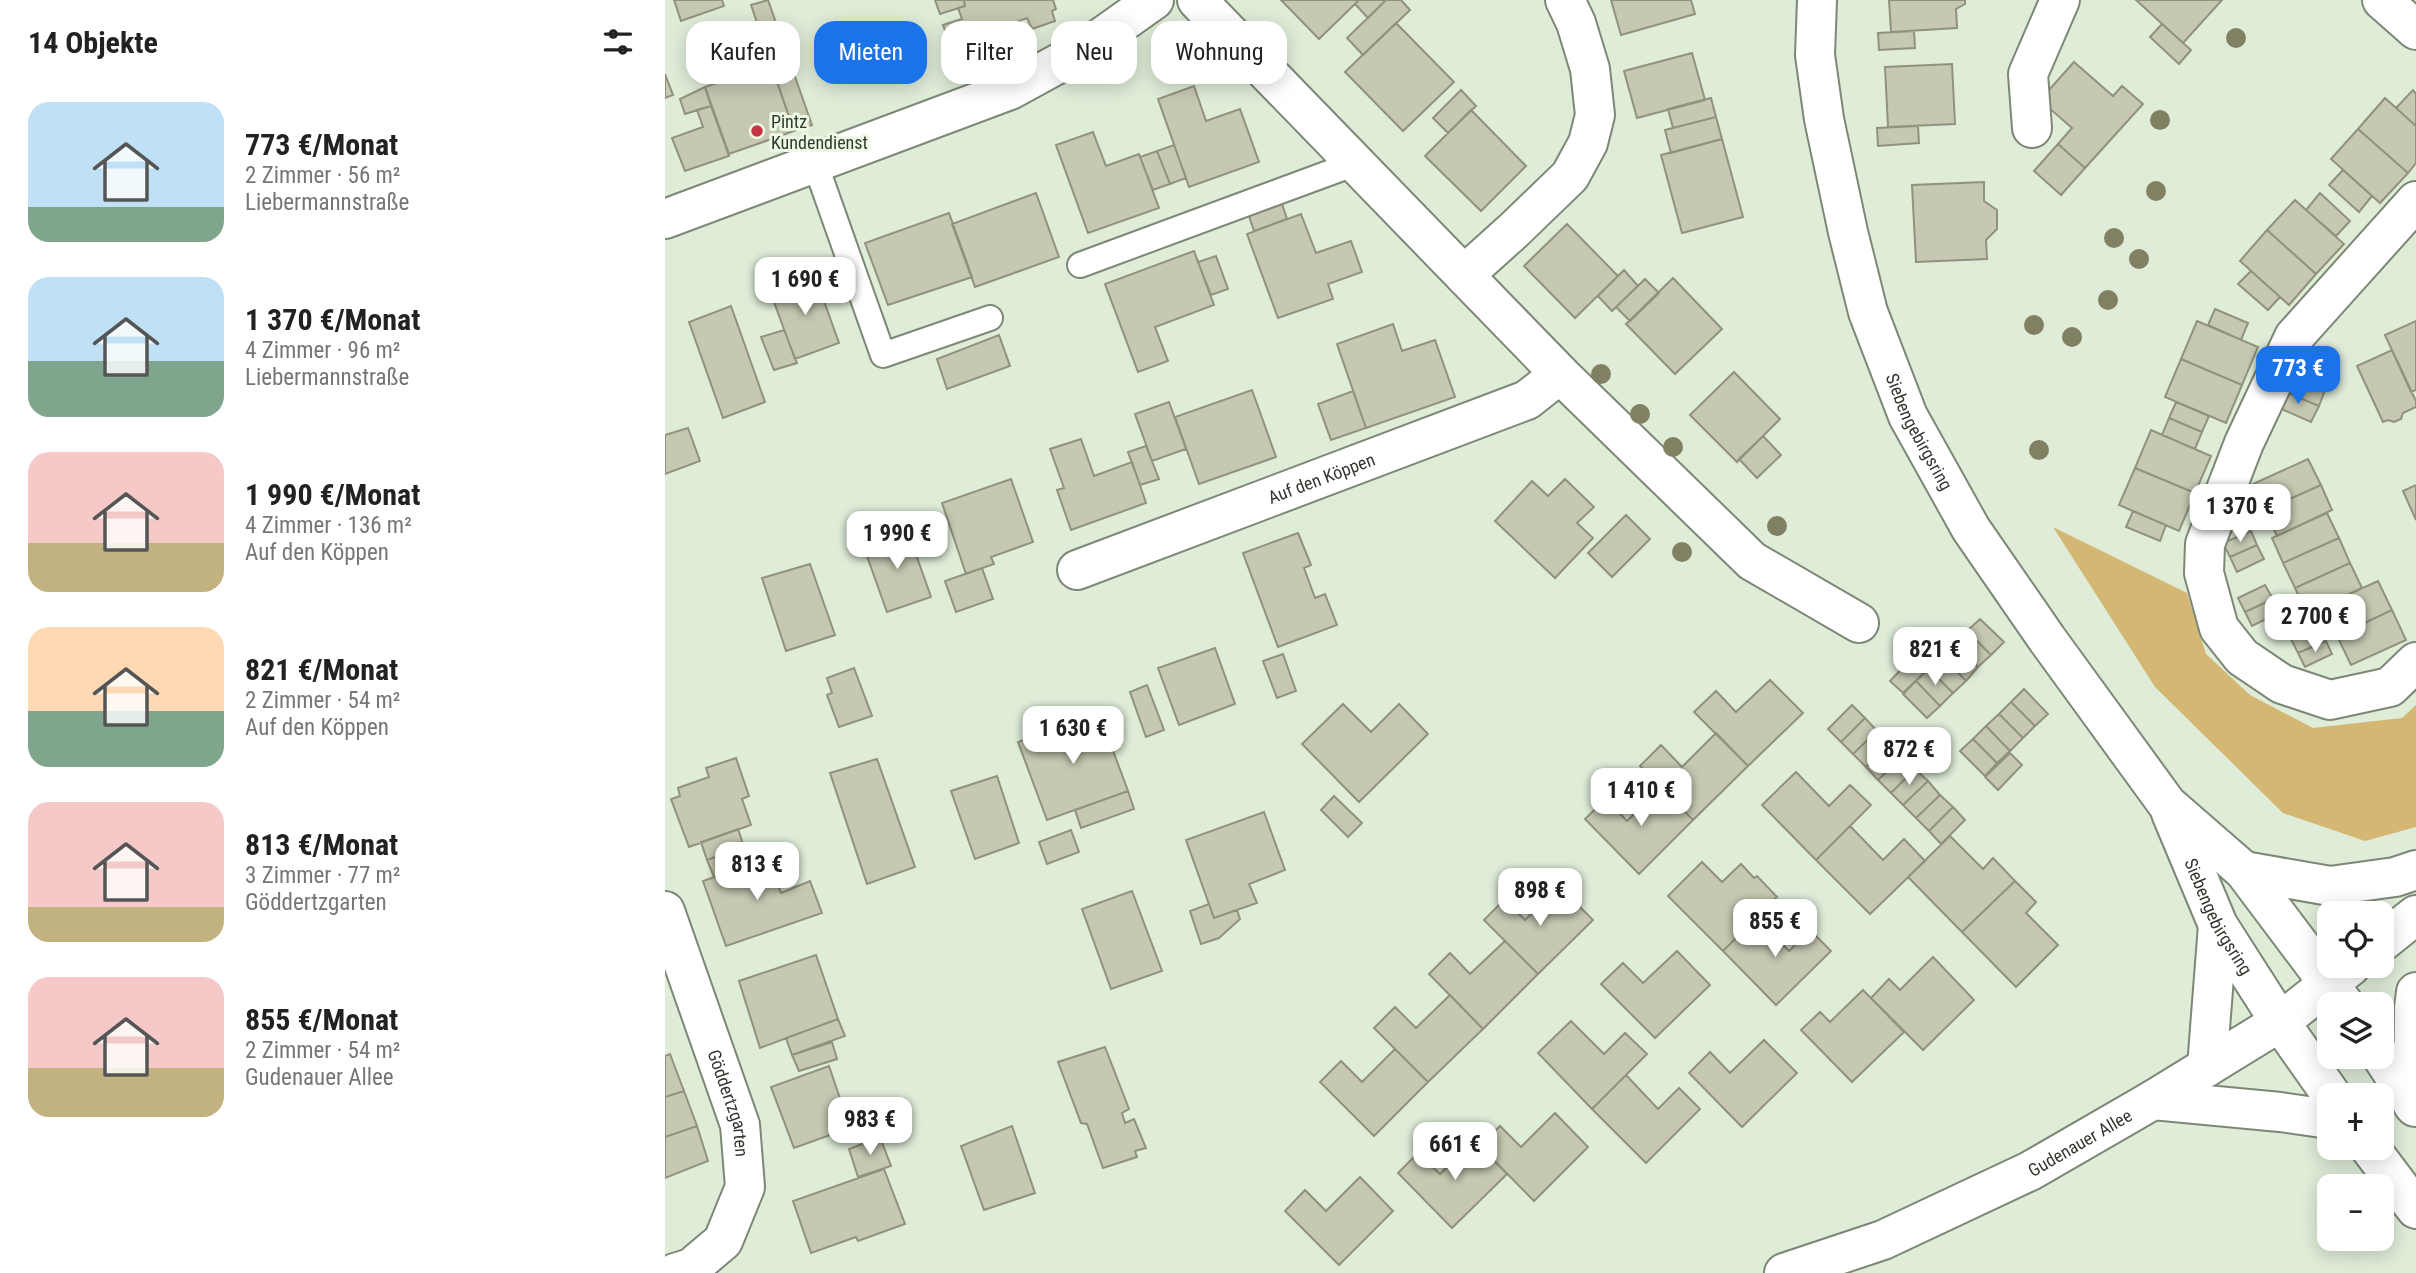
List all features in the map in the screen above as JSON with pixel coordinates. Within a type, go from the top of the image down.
[{"type":"street","points":[[665,219],[1010,90],[1085,49],[1154,0]]},
{"type":"street","points":[[1197,0],[1560,374],[1752,561],[1859,623]]},
{"type":"street","points":[[1464,275],[1570,176],[1588,143],[1595,114],[1590,69],[1576,23],[1565,0]]},
{"type":"street","name":"Siebengebirgsring","points":[[1817,0],[1815,55],[1824,119],[1848,232],[1868,312],[1908,416],[1971,529],[2167,804],[2244,871],[2341,985]]},
{"type":"street","points":[[2032,128],[2028,74],[2060,0]]},
{"type":"street","points":[[2382,0],[2416,30]]},
{"type":"street","points":[[2416,201],[2294,337],[2244,443],[2205,544],[2204,573],[2219,628],[2242,657],[2282,684],[2330,700],[2390,687],[2416,662]]},
{"type":"street","name":"Auf den Köppen","points":[[1077,570],[1527,400],[1560,374]]},
{"type":"street","name":"Siebengebirgsring","points":[[2167,804],[2218,925],[2323,1083]]},
{"type":"street","points":[[2244,871],[2330,886],[2395,877],[2416,870]]},
{"type":"street","name":"Göddertzgarten","points":[[665,911],[740,1125],[745,1187],[723,1241],[691,1268],[675,1273]]},
{"type":"street","points":[[2394,932],[2416,915]]},
{"type":"street","points":[[2207,1067],[2218,925]]},
{"type":"street","name":"Gudenauer Allee","points":[[1784,1273],[1883,1240],[2030,1171],[2153,1100],[2341,985]]},
{"type":"street","points":[[2415,1107],[2416,992]]},
{"type":"street","points":[[2390,1069],[2415,1107]]},
{"type":"street","points":[[2153,1100],[2317,1117]]},
{"type":"street","points":[[2379,1160],[2416,1209]]},
{"type":"lane","points":[[815,163],[883,355],[990,318]]},
{"type":"lane","points":[[1080,265],[1356,163]]},
{"type":"shaded area","points":[[2053,527],[2187,593],[2206,654],[2250,695],[2313,728],[2402,718],[2416,705],[2416,827],[2365,841],[2283,813],[2155,687]]},
{"type":"building","points":[[674,0],[722,0],[724,6],[681,21]]},
{"type":"building","points":[[768,0],[775,21],[756,21],[751,5]]},
{"type":"building","points":[[935,0],[964,0],[965,6],[940,14]]},
{"type":"building","points":[[964,0],[1053,0],[1056,9],[1052,11],[1055,21],[1037,27],[1037,21],[1028,21],[1027,18],[1019,21],[956,21],[962,19],[958,8],[965,6]]},
{"type":"building","points":[[1281,0],[1359,0],[1319,39]]},
{"type":"building","points":[[1359,0],[1386,0],[1368,18],[1355,4]]},
{"type":"building","points":[[1386,0],[1401,0],[1410,10],[1363,55],[1347,38]]},
{"type":"building","points":[[1611,0],[1691,0],[1695,14],[1621,35]]},
{"type":"building","points":[[1889,0],[1965,0],[1965,4],[1956,9],[1957,28],[1891,32]]},
{"type":"building","points":[[2136,0],[2222,0],[2183,43]]},
{"type":"building","points":[[1396,23],[1454,82],[1403,131],[1345,72]]},
{"type":"building","points":[[2162,24],[2191,50],[2179,64],[2150,37]]},
{"type":"building","points":[[1914,31],[1915,48],[1879,50],[1878,33]]},
{"type":"building","points":[[1692,53],[1705,100],[1637,118],[1624,71]]},
{"type":"building","points":[[2074,62],[2113,96],[2122,86],[2143,104],[2085,168],[2058,144],[2072,128],[2040,100]]},
{"type":"building","points":[[1952,64],[1955,124],[1888,127],[1885,67]]},
{"type":"building","points":[[665,74],[673,95],[665,98]]},
{"type":"building","points":[[714,84],[778,84],[794,131],[729,154],[705,87]]},
{"type":"building","points":[[778,84],[798,84],[812,125],[794,131]]},
{"type":"building","points":[[1194,86],[1206,121],[1240,109],[1259,162],[1189,187],[1158,99]]},
{"type":"building","points":[[705,87],[711,106],[685,114],[680,99]]},
{"type":"building","points":[[1461,90],[1476,106],[1448,133],[1433,118]]},
{"type":"building","points":[[2413,90],[2416,94],[2416,126],[2396,108]]},
{"type":"building","points":[[1711,98],[1716,117],[1673,128],[1668,109]]},
{"type":"building","points":[[2385,98],[2416,126],[2416,163],[2408,173],[2358,129]]},
{"type":"building","points":[[711,106],[729,156],[685,171],[672,138],[703,127],[697,110]]},
{"type":"building","points":[[1471,110],[1526,166],[1481,211],[1425,156]]},
{"type":"building","points":[[1716,117],[1722,139],[1671,153],[1665,130]]},
{"type":"building","points":[[1918,126],[1919,143],[1878,146],[1877,128]]},
{"type":"building","points":[[2358,129],[2408,173],[2380,203],[2331,159]]},
{"type":"building","points":[[1093,132],[1106,166],[1139,154],[1159,208],[1088,233],[1056,145]]},
{"type":"building","points":[[1722,139],[1743,217],[1682,233],[1661,155]]},
{"type":"building","points":[[2058,144],[2085,168],[2061,195],[2034,171]]},
{"type":"building","points":[[1174,145],[1186,178],[1170,184],[1157,151]]},
{"type":"building","points":[[1157,151],[1170,184],[1153,190],[1140,157]]},
{"type":"building","points":[[2343,170],[2372,196],[2359,212],[2329,185]]},
{"type":"building","points":[[1984,182],[1984,201],[1997,210],[1997,229],[1986,240],[1987,259],[1916,262],[1912,185]]},
{"type":"building","points":[[1036,193],[1059,257],[975,287],[952,224]]},
{"type":"building","points":[[2320,193],[2350,221],[2336,236],[2306,210]]},
{"type":"building","points":[[2295,200],[2344,244],[2316,274],[2267,230]]},
{"type":"building","points":[[1281,201],[1287,219],[1254,231],[1248,213]]},
{"type":"building","points":[[949,213],[972,277],[888,305],[865,243]]},
{"type":"building","points":[[1301,214],[1316,253],[1351,241],[1362,272],[1328,284],[1333,299],[1278,318],[1247,234]]},
{"type":"building","points":[[1567,224],[1618,276],[1575,318],[1524,266]]},
{"type":"building","points":[[2267,230],[2316,274],[2289,305],[2240,261]]},
{"type":"building","points":[[1194,251],[1214,305],[1155,327],[1168,361],[1138,372],[1105,284]]},
{"type":"building","points":[[1216,256],[1228,289],[1211,295],[1198,262]]},
{"type":"building","points":[[1624,270],[1638,286],[1612,311],[1598,296]]},
{"type":"building","points":[[2251,271],[2280,297],[2268,310],[2238,284]]},
{"type":"building","points":[[815,276],[839,343],[795,359],[770,291]]},
{"type":"building","points":[[1673,278],[1722,329],[1675,374],[1626,324]]},
{"type":"building","points":[[1645,279],[1659,293],[1630,321],[1616,307]]},
{"type":"building","points":[[731,306],[765,402],[723,418],[689,322]]},
{"type":"building","points":[[2215,309],[2248,323],[2241,340],[2208,325]]},
{"type":"building","points":[[2197,321],[2258,347],[2242,385],[2181,359]]},
{"type":"building","points":[[2416,321],[2416,390],[2411,392],[2385,335]]},
{"type":"building","points":[[1393,324],[1402,351],[1435,340],[1455,397],[1366,428],[1337,344]]},
{"type":"building","points":[[784,330],[797,363],[774,370],[761,337]]},
{"type":"building","points":[[999,335],[1010,366],[947,389],[937,359]]},
{"type":"building","points":[[2392,350],[2416,401],[2416,407],[2403,413],[2401,419],[2383,422],[2357,366]]},
{"type":"building","points":[[2298,358],[2332,374],[2325,390],[2291,374]]},
{"type":"building","points":[[2181,359],[2242,385],[2226,423],[2165,397]]},
{"type":"building","points":[[1734,372],[1780,419],[1737,462],[1690,415]]},
{"type":"building","points":[[2291,374],[2325,390],[2319,406],[2283,391]]},
{"type":"building","points":[[1252,390],[1276,457],[1199,484],[1175,417]]},
{"type":"building","points":[[1353,391],[1366,428],[1331,440],[1318,404]]},
{"type":"building","points":[[2283,391],[2319,406],[2311,422],[2277,407]]},
{"type":"building","points":[[1169,402],[1186,449],[1152,461],[1135,414]]},
{"type":"building","points":[[2176,402],[2209,416],[2202,432],[2169,418]]},
{"type":"building","points":[[2169,418],[2202,432],[2195,449],[2162,435]]},
{"type":"building","points":[[688,428],[700,461],[665,474],[665,435]]},
{"type":"building","points":[[2151,430],[2211,456],[2195,493],[2135,468]]},
{"type":"building","points":[[1763,436],[1781,455],[1757,478],[1739,459]]},
{"type":"building","points":[[1081,439],[1094,476],[1132,462],[1146,503],[1071,530],[1057,490],[1064,488],[1050,449]]},
{"type":"building","points":[[1146,446],[1159,479],[1140,485],[1128,452]]},
{"type":"building","points":[[2308,459],[2321,485],[2265,510],[2253,484]]},
{"type":"building","points":[[2135,468],[2195,493],[2179,531],[2119,505]]},
{"type":"building","points":[[1011,479],[1033,542],[991,557],[994,564],[966,574],[942,503]]},
{"type":"building","points":[[1565,479],[1594,507],[1577,523],[1593,538],[1555,578],[1495,521],[1532,481],[1548,496]]},
{"type":"building","points":[[2321,485],[2332,510],[2277,536],[2265,510]]},
{"type":"building","points":[[2416,485],[2416,520],[2403,491]]},
{"type":"building","points":[[2133,511],[2166,525],[2160,541],[2126,527]]},
{"type":"building","points":[[2327,513],[2339,538],[2283,563],[2272,538]]},
{"type":"building","points":[[1626,515],[1650,539],[1612,577],[1588,553]]},
{"type":"building","points":[[907,529],[931,597],[887,612],[863,545]]},
{"type":"building","points":[[2251,531],[2257,545],[2230,557],[2223,543]]},
{"type":"building","points":[[1298,533],[1311,565],[1304,568],[1315,598],[1325,594],[1337,625],[1278,647],[1243,553]]},
{"type":"building","points":[[2339,538],[2350,563],[2295,588],[2283,563]]},
{"type":"building","points":[[2257,545],[2264,559],[2237,572],[2230,557]]},
{"type":"building","points":[[2350,563],[2362,588],[2307,614],[2295,588]]},
{"type":"building","points":[[810,564],[835,635],[786,651],[762,578]]},
{"type":"building","points":[[982,568],[993,599],[956,612],[945,581]]},
{"type":"building","points":[[2378,581],[2392,610],[2337,636],[2323,606]]},
{"type":"building","points":[[2265,585],[2273,599],[2245,612],[2238,598]]},
{"type":"building","points":[[2273,599],[2279,613],[2252,626],[2245,612]]},
{"type":"building","points":[[2392,610],[2406,640],[2351,665],[2337,636]]},
{"type":"building","points":[[1980,619],[2004,642],[1991,655],[1967,631]]},
{"type":"building","points":[[2319,627],[2326,641],[2298,653],[2291,639]]},
{"type":"building","points":[[1967,631],[1991,655],[1978,667],[1954,644]]},
{"type":"building","points":[[2326,641],[2332,654],[2305,667],[2298,653]]},
{"type":"building","points":[[1954,644],[1978,667],[1966,681],[1942,656]]},
{"type":"building","points":[[1215,648],[1235,704],[1179,725],[1158,668]]},
{"type":"building","points":[[1283,654],[1296,691],[1277,698],[1263,661]]},
{"type":"building","points":[[1914,656],[1927,670],[1903,693],[1890,681]]},
{"type":"building","points":[[1942,656],[1966,681],[1953,693],[1929,669]]},
{"type":"building","points":[[854,668],[872,716],[839,727],[827,695],[832,693],[827,678]]},
{"type":"building","points":[[1929,669],[1953,693],[1940,706],[1916,681]]},
{"type":"building","points":[[1770,680],[1803,713],[1748,766],[1694,712],[1716,691],[1736,712]]},
{"type":"building","points":[[1916,681],[1940,706],[1927,718],[1903,694]]},
{"type":"building","points":[[1147,685],[1164,730],[1146,737],[1130,692]]},
{"type":"building","points":[[2024,689],[2048,714],[2035,726],[2011,702]]},
{"type":"building","points":[[2011,702],[2035,726],[2023,738],[1999,714]]},
{"type":"building","points":[[1343,704],[1371,732],[1399,704],[1428,734],[1359,802],[1302,744]]},
{"type":"building","points":[[1852,705],[1865,718],[1841,742],[1828,729]]},
{"type":"building","points":[[1099,713],[1128,791],[1047,820],[1018,742]]},
{"type":"building","points":[[1999,714],[2023,738],[2010,751],[1986,726]]},
{"type":"building","points":[[1865,718],[1877,731],[1853,754],[1841,742]]},
{"type":"building","points":[[1986,726],[2010,751],[1997,763],[1973,739]]},
{"type":"building","points":[[1877,731],[1890,743],[1866,767],[1853,754]]},
{"type":"building","points":[[1716,733],[1748,766],[1693,820],[1640,766],[1661,745],[1682,767]]},
{"type":"building","points":[[1973,739],[1997,763],[1985,776],[1960,751]]},
{"type":"building","points":[[1890,743],[1903,756],[1878,780],[1866,767]]},
{"type":"building","points":[[2010,753],[2022,765],[1998,790],[1985,777]]},
{"type":"building","points":[[1903,756],[1915,769],[1891,793],[1878,780]]},
{"type":"building","points":[[736,758],[749,796],[742,799],[751,825],[689,847],[671,799],[680,796],[678,788],[709,777],[706,768]]},
{"type":"building","points":[[877,759],[915,867],[867,884],[830,773]]},
{"type":"building","points":[[1915,769],[1928,781],[1903,805],[1891,793]]},
{"type":"building","points":[[1796,772],[1829,806],[1850,785],[1871,805],[1816,860],[1762,805]]},
{"type":"building","points":[[997,776],[1019,843],[975,859],[951,791]]},
{"type":"building","points":[[1928,781],[1940,795],[1916,818],[1903,805]]},
{"type":"building","points":[[1661,787],[1693,820],[1639,874],[1585,819],[1606,799],[1627,821]]},
{"type":"building","points":[[1128,791],[1134,809],[1081,828],[1075,810]]},
{"type":"building","points":[[1940,795],[1953,807],[1929,831],[1916,818]]},
{"type":"building","points":[[1334,796],[1362,823],[1348,837],[1321,810]]},
{"type":"building","points":[[1953,807],[1965,820],[1941,844],[1929,831]]},
{"type":"building","points":[[1264,812],[1285,870],[1249,884],[1257,903],[1214,918],[1186,840]]},
{"type":"building","points":[[1850,826],[1883,860],[1904,839],[1925,861],[1870,914],[1816,860]]},
{"type":"building","points":[[738,829],[744,847],[707,860],[701,842]]},
{"type":"building","points":[[1071,830],[1079,852],[1047,864],[1039,842]]},
{"type":"building","points":[[1950,836],[1983,869],[1993,858],[2015,881],[1962,932],[1908,877]]},
{"type":"building","points":[[744,847],[750,864],[714,877],[707,860]]},
{"type":"building","points":[[768,858],[781,893],[810,881],[822,913],[726,946],[703,881]]},
{"type":"building","points":[[1702,862],[1722,882],[1741,864],[1777,897],[1723,951],[1668,896]]},
{"type":"building","points":[[2015,881],[2036,902],[2026,913],[2058,945],[2016,987],[1962,932]]},
{"type":"building","points":[[1559,886],[1593,920],[1538,974],[1484,920],[1505,899],[1525,920]]},
{"type":"building","points":[[1132,891],[1162,971],[1111,989],[1082,909]]},
{"type":"building","points":[[1209,904],[1214,918],[1237,910],[1240,919],[1219,938],[1201,944],[1190,911]]},
{"type":"building","points":[[1756,918],[1789,951],[1810,930],[1831,951],[1776,1005],[1723,951]]},
{"type":"building","points":[[1505,941],[1538,974],[1483,1029],[1429,974],[1450,953],[1470,974]]},
{"type":"building","points":[[1677,951],[1710,985],[1655,1038],[1601,984],[1623,963],[1643,983]]},
{"type":"building","points":[[816,955],[838,1019],[760,1048],[739,981]]},
{"type":"building","points":[[1933,957],[1974,1000],[1923,1050],[1871,998],[1889,979],[1900,990]]},
{"type":"building","points":[[1863,990],[1904,1032],[1852,1082],[1801,1030],[1820,1012],[1830,1022]]},
{"type":"building","points":[[1450,995],[1483,1029],[1428,1082],[1374,1028],[1395,1007],[1416,1028]]},
{"type":"building","points":[[838,1019],[845,1036],[792,1055],[786,1038]]},
{"type":"building","points":[[1571,1021],[1604,1054],[1625,1033],[1647,1054],[1592,1109],[1538,1053]]},
{"type":"building","points":[[1764,1040],[1797,1073],[1742,1127],[1689,1073],[1710,1052],[1730,1073]]},
{"type":"building","points":[[832,1042],[837,1059],[799,1071],[792,1055]]},
{"type":"building","points":[[1105,1047],[1129,1109],[1122,1113],[1125,1123],[1134,1119],[1146,1148],[1135,1151],[1137,1157],[1103,1168],[1087,1124],[1081,1123],[1058,1062]]},
{"type":"building","points":[[1395,1049],[1428,1082],[1374,1136],[1320,1082],[1341,1061],[1362,1082]]},
{"type":"building","points":[[670,1054],[684,1091],[665,1097],[665,1056]]},
{"type":"building","points":[[829,1066],[850,1128],[794,1148],[771,1087]]},
{"type":"building","points":[[1626,1075],[1658,1109],[1679,1088],[1700,1109],[1646,1163],[1592,1109]]},
{"type":"building","points":[[684,1091],[697,1126],[665,1137],[665,1097]]},
{"type":"building","points":[[1555,1113],[1588,1147],[1534,1201],[1480,1146],[1500,1126],[1521,1147]]},
{"type":"building","points":[[697,1126],[708,1161],[665,1178],[665,1137]]},
{"type":"building","points":[[1012,1126],[1035,1193],[984,1210],[961,1146]]},
{"type":"building","points":[[880,1137],[891,1166],[858,1177],[849,1149]]},
{"type":"building","points":[[1474,1140],[1507,1174],[1452,1228],[1398,1173],[1418,1153],[1440,1174]]},
{"type":"building","points":[[884,1169],[905,1224],[858,1241],[856,1237],[811,1253],[793,1201]]},
{"type":"building","points":[[1360,1177],[1393,1211],[1339,1265],[1285,1211],[1305,1190],[1326,1211]]},
{"type":"place","name":"Pintz Kundendienst","points":[[757,131]]}]
